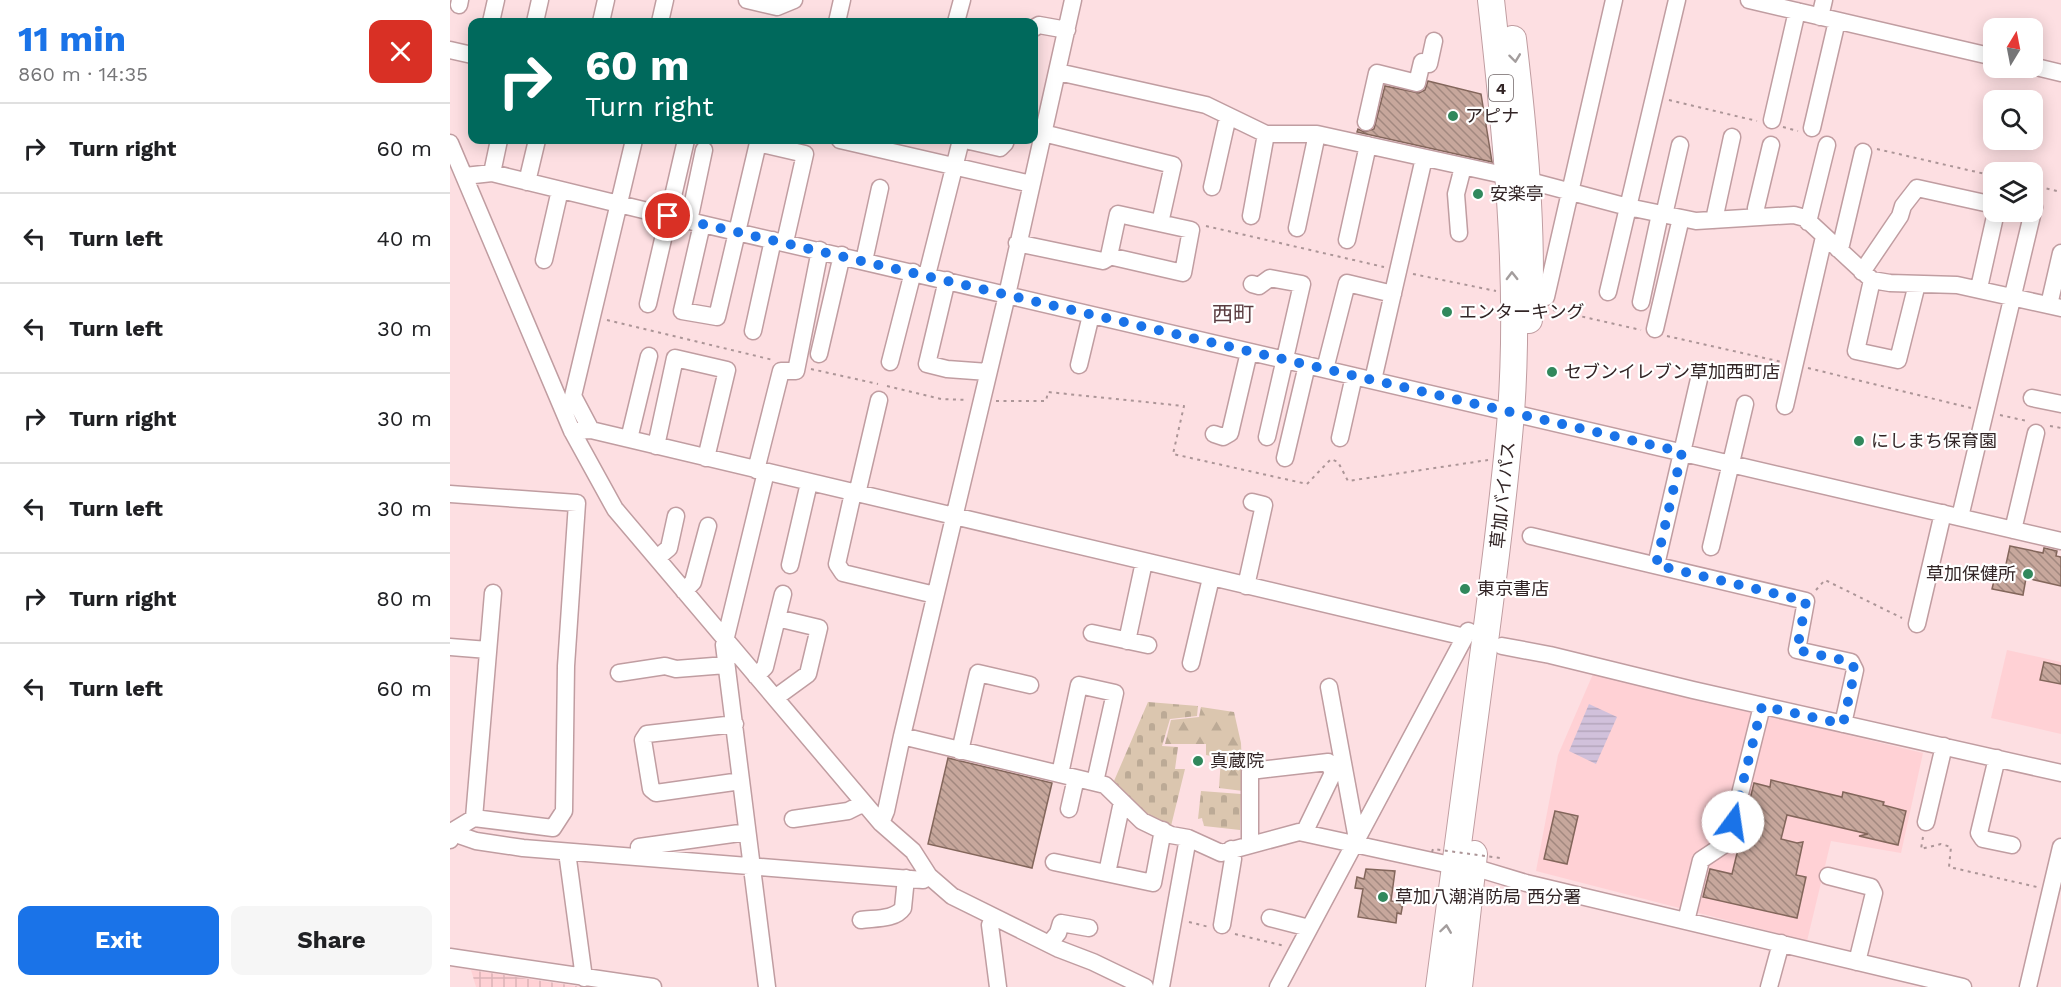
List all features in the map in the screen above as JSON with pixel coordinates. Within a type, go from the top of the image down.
[{"type":"highway","name":"草加バイパス","points":[[1459,987],[1464,866],[1484,639],[1519,414],[1531,261],[1517,179],[1492,76],[1491,0]]},
{"type":"highway","name":"草加バイパス","points":[[1508,0],[1522,117],[1517,179],[1505,241],[1519,414]]},
{"type":"highway","name":"草加バイパス","points":[[1438,987],[1464,866]]},
{"type":"street","points":[[492,18],[496,0]]},
{"type":"street","points":[[536,18],[540,0]]},
{"type":"street","points":[[602,18],[606,0]]},
{"type":"street","points":[[661,18],[665,0]]},
{"type":"street","points":[[747,0],[777,8],[794,0]]},
{"type":"street","points":[[838,18],[842,0]]},
{"type":"street","points":[[957,18],[962,0]]},
{"type":"street","points":[[881,823],[886,811],[1007,295],[1073,0]]},
{"type":"street","points":[[1546,297],[1614,0]]},
{"type":"street","points":[[1608,291],[1677,0]]},
{"type":"street","points":[[1750,0],[1797,11],[1822,8],[1838,21],[1983,54]]},
{"type":"street","points":[[1772,120],[1797,11]]},
{"type":"street","points":[[1812,128],[1838,21]]},
{"type":"street","points":[[1038,26],[1067,30]]},
{"type":"street","points":[[1366,122],[1377,74],[1417,83],[1434,41]]},
{"type":"street","points":[[450,50],[468,54]]},
{"type":"street","points":[[2043,69],[2061,73]]},
{"type":"street","points":[[1058,72],[1206,105],[1266,134],[1317,134],[1696,221],[1794,215],[1808,222],[1867,276],[1917,284],[1979,288],[2055,306],[2061,253]]},
{"type":"street","points":[[1212,187],[1228,116]]},
{"type":"street","points":[[1043,133],[1173,165],[1160,223]]},
{"type":"street","points":[[1251,216],[1266,134]]},
{"type":"street","points":[[1297,228],[1317,134]]},
{"type":"street","points":[[1714,220],[1732,136]]},
{"type":"street","points":[[450,143],[461,181],[572,431],[615,509],[881,823],[913,851],[929,876],[952,896],[1049,944],[1145,987]]},
{"type":"street","points":[[492,173],[498,144]]},
{"type":"street","points":[[527,182],[536,144]]},
{"type":"street","points":[[591,430],[573,396],[633,144]]},
{"type":"street","points":[[648,304],[685,144]]},
{"type":"street","points":[[704,150],[682,311],[717,317],[758,144]]},
{"type":"street","points":[[753,331],[805,154],[762,144]]},
{"type":"street","points":[[858,144],[1031,184]]},
{"type":"street","points":[[890,362],[955,166],[960,144]]},
{"type":"street","points":[[982,144],[1000,148],[1004,144]]},
{"type":"street","points":[[1347,240],[1368,145]]},
{"type":"street","points":[[1641,303],[1680,145]]},
{"type":"street","points":[[1758,217],[1756,208],[1771,145]]},
{"type":"street","points":[[1808,222],[1827,145]]},
{"type":"street","points":[[1838,249],[1841,245],[1863,152]]},
{"type":"street","points":[[1373,380],[1424,158]]},
{"type":"street","points":[[1459,232],[1456,194],[1463,167]]},
{"type":"street","points":[[461,181],[492,173],[2061,541]]},
{"type":"street","points":[[864,261],[880,188]]},
{"type":"street","points":[[1917,284],[1898,360],[1856,351],[1867,276],[1900,216],[1903,206],[1917,188],[1983,203]]},
{"type":"street","points":[[544,260],[560,190]]},
{"type":"street","points":[[1017,243],[1103,261],[1108,256],[1118,214],[1191,230],[1183,273],[1108,256]]},
{"type":"street","points":[[1655,329],[1681,218]]},
{"type":"street","points":[[1979,288],[1994,222]]},
{"type":"street","points":[[1960,517],[2030,222]]},
{"type":"street","points":[[1785,406],[1824,237]]},
{"type":"street","points":[[768,987],[726,665],[725,639],[782,371],[796,371],[820,250]]},
{"type":"street","points":[[819,354],[842,255]]},
{"type":"street","points":[[1252,284],[1259,286],[1270,278],[1302,285],[1267,437]]},
{"type":"street","points":[[947,280],[927,364],[947,369],[988,372]]},
{"type":"street","points":[[1325,369],[1347,283],[1393,294]]},
{"type":"street","points":[[1079,365],[1091,315]]},
{"type":"street","points":[[1214,434],[1223,437],[1230,433],[1249,352]]},
{"type":"street","points":[[629,439],[649,356]]},
{"type":"street","points":[[656,446],[675,358],[686,360],[727,370],[706,458]]},
{"type":"street","points":[[1285,458],[1294,442],[1307,365]]},
{"type":"street","points":[[1340,438],[1354,376]]},
{"type":"street","points":[[1656,565],[1699,379]]},
{"type":"street","points":[[2031,398],[2061,404]]},
{"type":"street","points":[[879,400],[837,564],[843,573],[935,595]]},
{"type":"street","points":[[1711,547],[1745,404]]},
{"type":"street","points":[[572,431],[591,430],[1211,578],[2061,773]]},
{"type":"street","points":[[2013,530],[2036,433]]},
{"type":"street","points":[[790,565],[809,483]]},
{"type":"street","points":[[450,494],[577,503],[566,666],[564,811],[553,828],[474,818],[450,835]]},
{"type":"street","points":[[1246,586],[1264,504],[1252,502]]},
{"type":"street","points":[[1917,624],[1942,513]]},
{"type":"street","points":[[657,558],[669,548],[676,516]]},
{"type":"street","points":[[684,591],[693,582],[708,526]]},
{"type":"street","points":[[1531,536],[1806,601],[1797,650],[1851,662],[1855,670],[1843,724]]},
{"type":"street","points":[[1127,641],[1144,562]]},
{"type":"street","points":[[1191,663],[1211,578]]},
{"type":"street","points":[[474,818],[493,593]]},
{"type":"street","points":[[756,676],[765,667],[783,594]]},
{"type":"street","points":[[775,698],[808,674],[819,628],[777,618]]},
{"type":"street","points":[[1092,633],[1148,645]]},
{"type":"street","points":[[1278,987],[1355,842],[1484,639]]},
{"type":"street","points":[[450,647],[488,650]]},
{"type":"street","points":[[619,673],[665,666],[676,669],[726,665]]},
{"type":"street","points":[[960,751],[978,673],[1030,685]]},
{"type":"street","points":[[1059,774],[1079,685],[1115,693],[1095,782]]},
{"type":"street","points":[[1329,687],[1355,842]]},
{"type":"street","points":[[1686,921],[1701,860],[1728,842],[1762,706]]},
{"type":"street","points":[[735,724],[648,734],[643,740],[651,789],[656,793],[741,781]]},
{"type":"street","points":[[902,736],[1105,785],[1142,821],[1171,835],[1188,838],[1221,853],[1299,832],[1355,842],[1464,866],[1526,883],[1963,987]]},
{"type":"street","points":[[1926,822],[1944,746]]},
{"type":"street","points":[[1997,758],[1979,833],[1983,839],[2012,845]]},
{"type":"street","points":[[1250,844],[1250,771],[1328,762],[1333,773],[1305,833]]},
{"type":"street","points":[[1069,810],[1076,778]]},
{"type":"street","points":[[793,819],[848,811],[864,802]]},
{"type":"street","points":[[1107,873],[1122,802]]},
{"type":"street","points":[[1054,862],[1153,883],[1163,830]]},
{"type":"street","points":[[649,843],[747,832]]},
{"type":"street","points":[[450,835],[476,841],[567,852],[923,880],[929,876]]},
{"type":"street","points":[[1161,987],[1188,838]]},
{"type":"street","points":[[2028,987],[2054,895],[2061,848]]},
{"type":"street","points":[[1224,929],[1233,859],[1232,849]]},
{"type":"street","points":[[567,852],[584,978]]},
{"type":"street","points":[[1828,876],[1871,887],[1874,893],[1857,962]]},
{"type":"street","points":[[861,920],[896,916],[901,912],[906,878]]},
{"type":"street","points":[[994,917],[990,925],[998,987]]},
{"type":"street","points":[[1270,918],[1309,928]]},
{"type":"street","points":[[1049,944],[1058,933],[1061,923],[1089,928]]},
{"type":"street","points":[[1770,987],[1781,943]]},
{"type":"street","points":[[450,957],[653,987]]},
{"type":"path","points":[[2043,188],[2061,192]]},
{"type":"path","points":[[1196,223],[1398,271],[1503,292]]},
{"type":"path","points":[[592,316],[941,399],[1046,401],[1048,392],[1184,406],[1173,454],[1307,484],[1331,459],[1338,462],[1348,481],[1494,460]]},
{"type":"path","points":[[1806,601],[1825,580],[1917,624]]},
{"type":"path","points":[[1926,822],[1921,849],[1941,844],[1951,848],[1949,867],[2054,895]]},
{"type":"path","points":[[1432,852],[1432,849],[1500,858],[1499,862]]},
{"type":"path","points":[[1174,919],[1224,929],[1298,949]]},
{"type":"shaded area","points":[[2007,650],[2061,662],[2061,734],[1991,718]]},
{"type":"shaded area","points":[[1593,674],[1923,753],[1901,853],[1831,841],[1807,941],[1536,871],[1558,755]]},
{"type":"shaded area","points":[[1589,704],[1617,717],[1596,764],[1569,751]]},
{"type":"shaded area","points":[[471,970],[582,987],[476,987]]},
{"type":"green space","points":[[1148,702],[1198,706],[1197,716],[1170,719],[1162,746],[1178,747],[1175,769],[1185,769],[1171,826],[1145,815],[1114,781]]},
{"type":"green space","points":[[1201,707],[1234,712],[1241,743],[1243,791],[1219,788],[1221,758],[1206,755],[1206,744],[1165,744],[1171,720],[1199,717]]},
{"type":"green space","points":[[1201,791],[1241,794],[1240,830],[1204,826],[1202,818],[1198,819]]},
{"type":"building","name":"アピナ","points":[[1428,81],[1481,94],[1492,162],[1357,132],[1358,129],[1364,132],[1374,129],[1385,86],[1419,93],[1425,90]]},
{"type":"building","name":"草加保健所","points":[[2010,546],[2043,553],[2044,548],[2057,551],[2056,556],[2061,557],[2061,586],[2026,578],[2023,595],[1992,589],[1997,568],[2005,569]]},
{"type":"building","points":[[2044,662],[2061,666],[2061,684],[2040,680]]},
{"type":"building","points":[[948,758],[1052,783],[1032,868],[928,844]]},
{"type":"building","points":[[1771,780],[1842,797],[1843,792],[1884,802],[1883,805],[1906,811],[1898,845],[1859,836],[1868,834],[1787,815],[1781,839],[1797,843],[1803,842],[1796,875],[1806,877],[1797,918],[1703,897],[1710,869],[1732,874],[1754,783],[1770,787]]},
{"type":"building","points":[[1555,811],[1578,816],[1567,864],[1544,859]]},
{"type":"building","points":[[1366,869],[1395,871],[1391,901],[1403,903],[1401,914],[1397,913],[1396,923],[1358,917],[1363,889],[1355,888],[1357,877],[1364,879]]},
{"type":"place","name":"アピナ","points":[[1453,116]]},
{"type":"place","name":"安楽亭","points":[[1478,194]]},
{"type":"place","name":"エンターキング","points":[[1447,312]]},
{"type":"place","name":"セブンイレブン草加西町店","points":[[1552,372]]},
{"type":"place","name":"にしまち保育園","points":[[1859,441]]},
{"type":"place","name":"草加保健所","points":[[2028,574]]},
{"type":"place","name":"東京書店","points":[[1465,589]]},
{"type":"place","name":"真蔵院","points":[[1198,761]]},
{"type":"place","name":"草加八潮消防局 西分署","points":[[1383,897]]},
{"type":"district","name":"西町","points":[[1233,314]]},
{"type":"route","points":[[668,216],[1682,452],[1656,565],[1806,601],[1797,650],[1851,662],[1855,670],[1843,724],[1762,706],[1733,822]]}]
